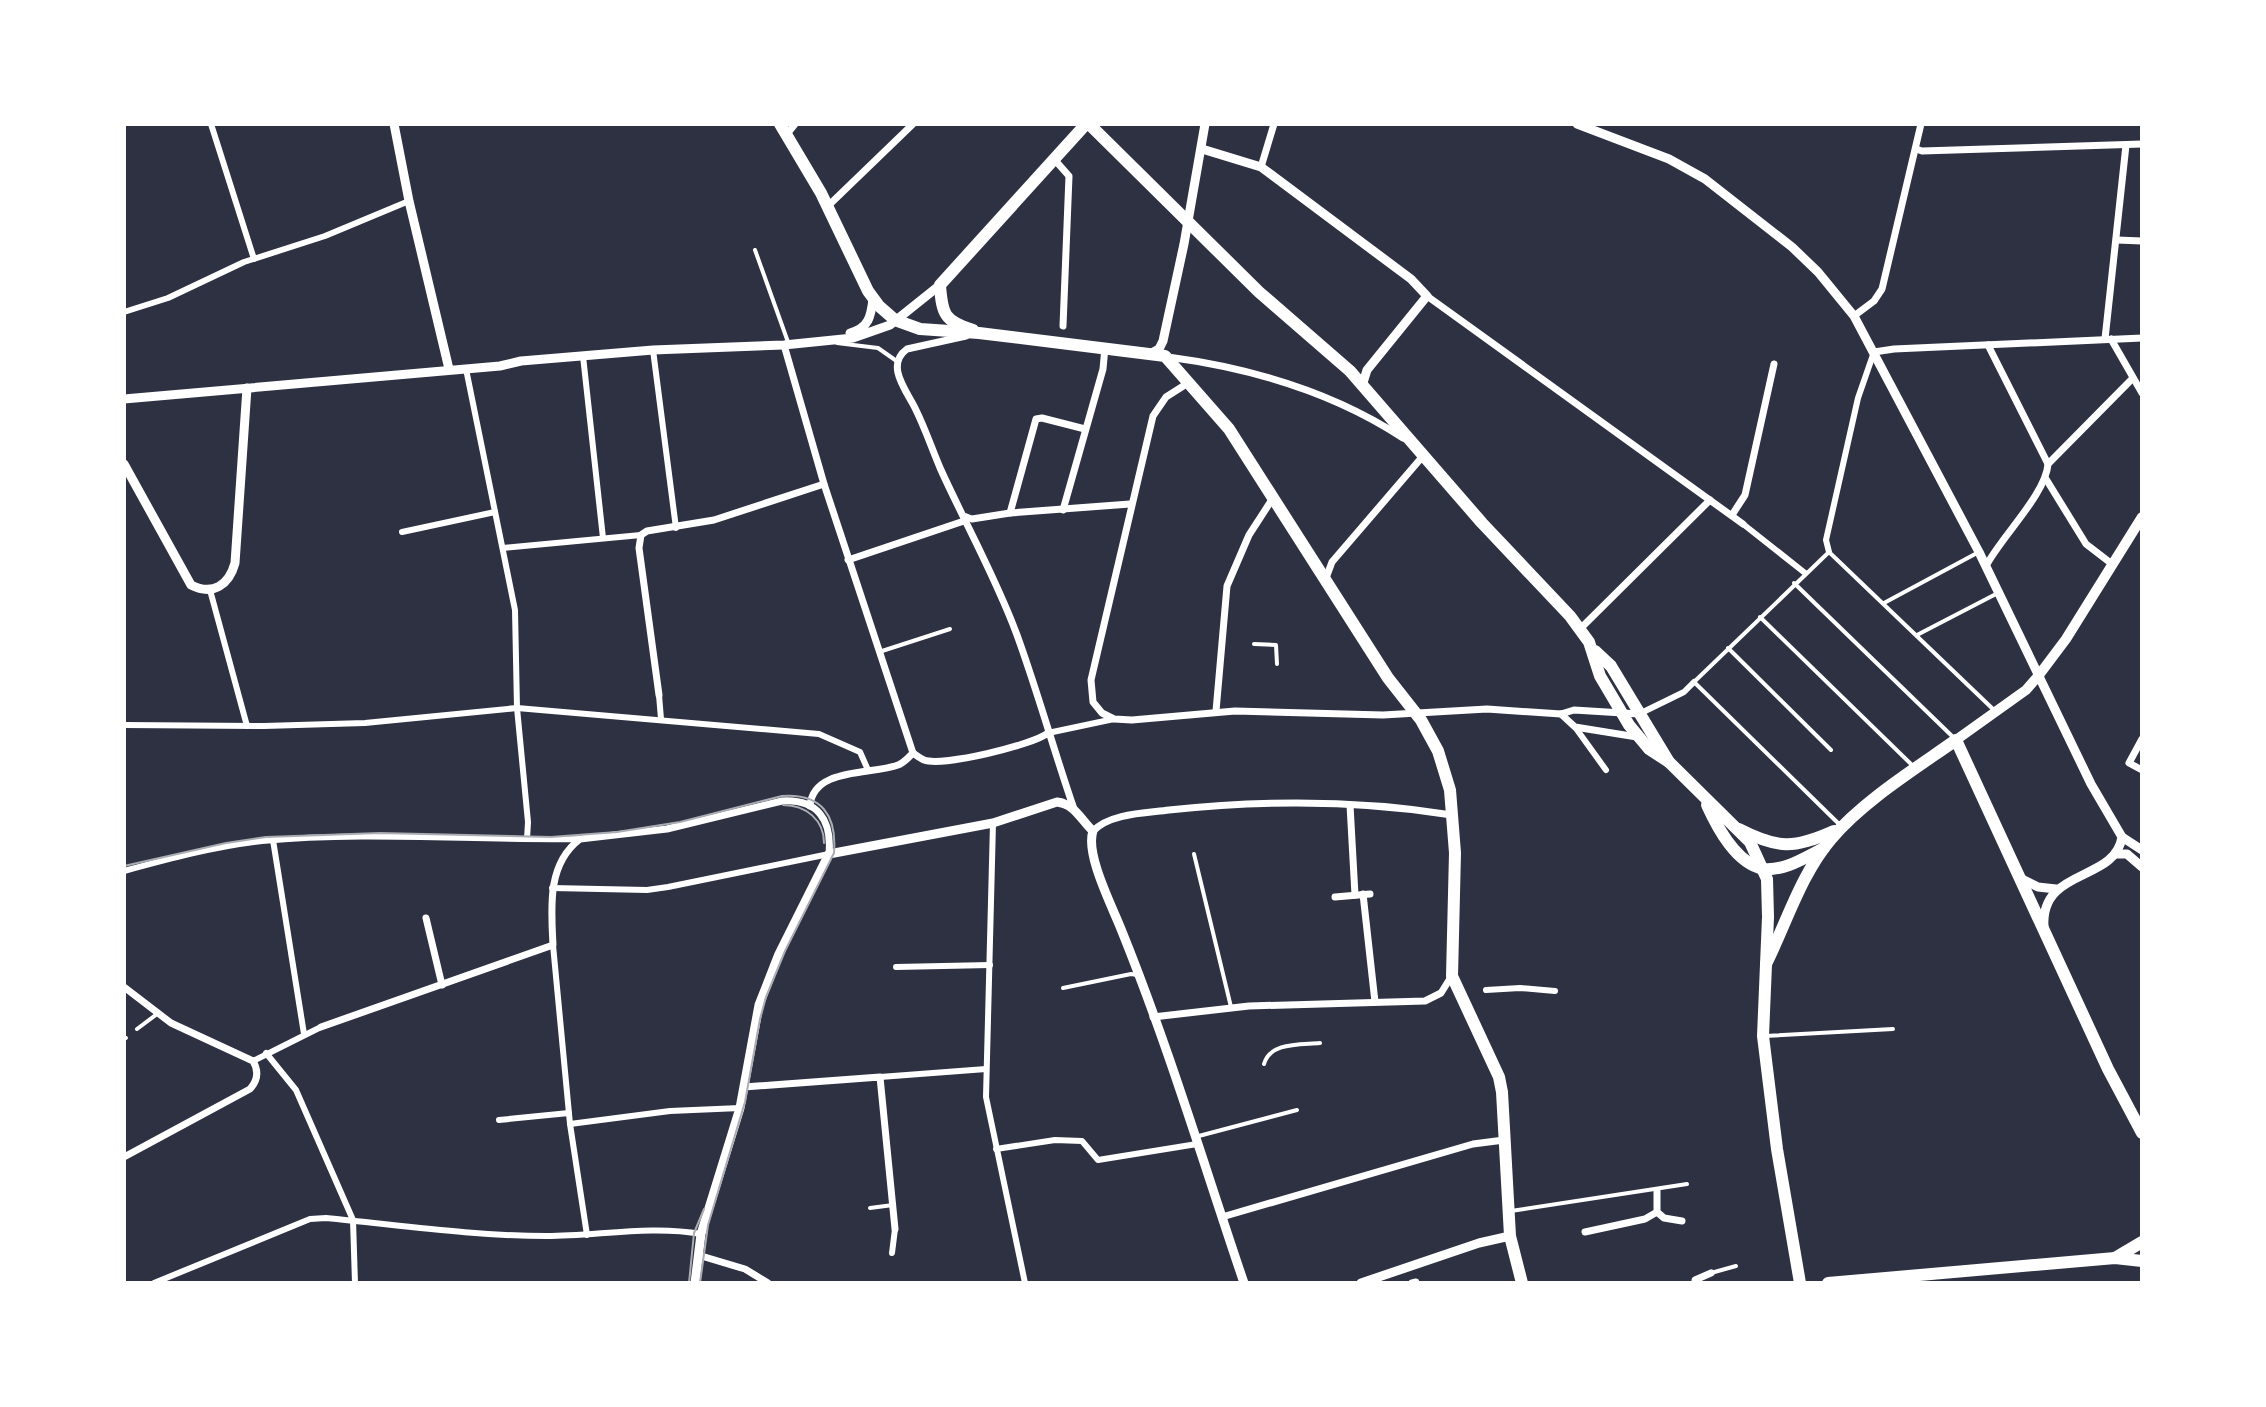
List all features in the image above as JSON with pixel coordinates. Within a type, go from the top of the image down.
[{"type":"main road","points":[[979,333],[950,321],[942,308],[940,285],[1088,124],[1259,292],[1331,353],[1362,386],[1611,666],[1669,762]]},
{"type":"main road","points":[[787,127],[873,299],[895,320],[920,329],[979,333],[1165,356],[1224,423],[1388,678],[1414,712],[1443,761],[1450,790],[1455,853],[1452,976],[1499,1077],[1510,1236],[1522,1283]]},
{"type":"main road","points":[[1764,967],[1824,848],[1842,827],[1915,768],[2026,690],[2066,639],[2142,517]]},
{"type":"main road","points":[[1593,649],[1600,676],[1637,737],[1669,762],[1704,799],[1739,829],[1750,842],[1763,869],[1768,897],[1763,1036],[1777,1149],[1800,1283]]},
{"type":"main road","points":[[1956,740],[2108,1069],[2142,1133]]},
{"type":"main road","points":[[1704,799],[1714,821],[1738,854],[1751,866],[1775,870],[1824,848]]},
{"type":"main road","points":[[1739,829],[1765,842],[1792,846],[1842,827]]},
{"type":"main road","points":[[2115,1258],[2139,1245]]},
{"type":"main road","points":[[1828,1283],[2115,1258],[2142,1261]]},
{"type":"street","points":[[211,124],[254,259]]},
{"type":"street","points":[[394,124],[449,369]]},
{"type":"street","points":[[1147,354],[1159,349],[1162,344],[1205,124]]},
{"type":"street","points":[[1261,167],[1274,124]]},
{"type":"street","points":[[1577,124],[1669,159],[1705,179],[1792,247],[1818,272],[1854,316],[1979,552],[2091,784],[2122,837],[2142,850]]},
{"type":"street","points":[[1854,316],[1874,301],[1882,289],[1921,124]]},
{"type":"street","points":[[828,206],[908,126]]},
{"type":"street","points":[[1916,149],[1956,152],[2142,144]]},
{"type":"street","points":[[2126,145],[2108,339],[2142,393]]},
{"type":"street","points":[[1202,149],[1261,167],[1411,279],[1427,296],[1732,515],[1805,573]]},
{"type":"street","points":[[1054,159],[1069,176],[1063,326]]},
{"type":"street","points":[[124,312],[168,298],[254,259],[322,237],[409,201]]},
{"type":"street","points":[[2117,240],[2142,241]]},
{"type":"street","points":[[124,399],[653,350],[853,338],[885,327],[940,285]]},
{"type":"street","points":[[1362,386],[1367,370],[1427,296]]},
{"type":"street","points":[[824,342],[864,326],[869,321],[873,299]]},
{"type":"street","points":[[979,333],[908,348],[902,352],[898,362],[899,381],[915,408],[966,517],[1017,634],[1074,809]]},
{"type":"street","points":[[1874,352],[2142,338]]},
{"type":"street","points":[[786,344],[848,560],[913,753],[925,761],[1015,748],[1048,733],[1114,719],[1132,720],[1216,711],[1336,715],[1487,709],[1561,714],[1574,710],[1639,714],[1684,692],[1694,682]]},
{"type":"street","points":[[1986,566],[2046,479],[2048,464],[1988,345]]},
{"type":"street","points":[[1063,510],[1103,369],[1105,347]]},
{"type":"street","points":[[653,350],[676,528]]},
{"type":"street","points":[[1829,552],[1826,540],[1858,398],[1874,352]]},
{"type":"street","points":[[583,356],[603,538]]},
{"type":"street","points":[[1165,356],[1220,364],[1300,388],[1383,424],[1412,444]]},
{"type":"street","points":[[1732,515],[1745,495],[1774,364]]},
{"type":"street","points":[[465,368],[517,628],[517,708],[527,839]]},
{"type":"street","points":[[2048,464],[2132,379]]},
{"type":"street","points":[[1114,719],[1102,713],[1093,702],[1091,680],[1153,416],[1166,397],[1188,383]]},
{"type":"street","points":[[124,464],[191,585],[210,590],[228,581],[235,563],[247,388]]},
{"type":"street","points":[[1010,513],[1036,419],[1085,429]]},
{"type":"street","points":[[1326,578],[1332,562],[1423,456]]},
{"type":"street","points":[[2046,479],[2086,544],[2112,564]]},
{"type":"street","points":[[503,548],[641,535],[647,531],[714,520],[824,484]]},
{"type":"street","points":[[1216,711],[1227,586],[1249,535],[1273,498]]},
{"type":"street","points":[[1580,629],[1710,500]]},
{"type":"street","points":[[966,517],[972,519],[1130,504]]},
{"type":"street","points":[[402,532],[495,512]]},
{"type":"street","points":[[848,560],[964,521],[966,517]]},
{"type":"street","points":[[641,535],[639,548],[661,719]]},
{"type":"street","points":[[210,590],[247,726]]},
{"type":"street","points":[[124,725],[365,723],[517,708],[819,734],[860,752],[868,770]]},
{"type":"street","points":[[1561,714],[1575,727],[1606,770]]},
{"type":"street","points":[[1575,727],[1637,737]]},
{"type":"street","points":[[2142,739],[2129,763],[2142,770]]},
{"type":"street","points":[[810,806],[814,791],[823,783],[868,770],[900,765],[913,753]]},
{"type":"street","points":[[124,871],[273,840],[414,837],[580,839],[667,829],[782,801],[793,800],[810,806],[826,822],[829,854],[779,954],[759,1005],[740,1108],[701,1234],[695,1283]]},
{"type":"street","points":[[552,888],[647,890],[668,887],[993,823],[1057,802],[1074,809],[1093,831]]},
{"type":"street","points":[[1093,831],[1110,821],[1168,810],[1258,803],[1350,805],[1452,815]]},
{"type":"street","points":[[1350,805],[1375,1002]]},
{"type":"street","points":[[993,823],[986,1097],[1025,1283]]},
{"type":"street","points":[[1093,831],[1091,843],[1099,873],[1140,975],[1244,1283]]},
{"type":"street","points":[[2045,934],[2044,918],[2048,902],[2056,889],[2115,854],[2122,837]]},
{"type":"street","points":[[580,839],[563,858],[552,888],[553,945],[570,1124],[587,1235]]},
{"type":"street","points":[[273,840],[304,1034]]},
{"type":"street","points":[[2115,854],[2127,854],[2142,867]]},
{"type":"street","points":[[2021,878],[2038,887],[2056,889]]},
{"type":"street","points":[[1335,897],[1362,895]]},
{"type":"street","points":[[426,918],[442,985]]},
{"type":"street","points":[[253,1061],[321,1027],[553,945]]},
{"type":"street","points":[[896,967],[990,965]]},
{"type":"street","points":[[1153,1017],[1232,1008],[1425,1001],[1441,993],[1452,976]]},
{"type":"street","points":[[124,987],[171,1023],[253,1061],[257,1067],[257,1077],[250,1089],[124,1157]]},
{"type":"street","points":[[1486,990],[1520,988],[1555,991]]},
{"type":"street","points":[[266,1053],[296,1090],[353,1220],[355,1283]]},
{"type":"street","points":[[744,1087],[986,1069]]},
{"type":"street","points":[[880,1077],[895,1229],[892,1253]]},
{"type":"street","points":[[570,1124],[670,1111],[740,1108]]},
{"type":"street","points":[[499,1120],[569,1113]]},
{"type":"street","points":[[996,1149],[1055,1140],[1082,1141],[1098,1160],[1107,1160],[1196,1140]]},
{"type":"street","points":[[1222,1217],[1473,1144],[1504,1140]]},
{"type":"street","points":[[1585,1232],[1645,1219],[1657,1212],[1657,1191]]},
{"type":"street","points":[[1657,1212],[1664,1218],[1682,1221]]},
{"type":"street","points":[[154,1283],[310,1219],[353,1220],[490,1234],[587,1235],[670,1231],[701,1234]]},
{"type":"street","points":[[1361,1283],[1479,1243],[1510,1236]]},
{"type":"street","points":[[698,1255],[745,1269],[768,1283]]},
{"type":"street","points":[[1682,1283],[1695,1282],[1711,1273]]},
{"type":"lane","points":[[755,250],[786,344]]},
{"type":"lane","points":[[824,342],[878,348],[898,362]]},
{"type":"lane","points":[[1842,827],[1694,682],[1829,552],[1995,711]]},
{"type":"lane","points":[[1884,603],[1979,552]]},
{"type":"lane","points":[[1794,583],[1956,740]]},
{"type":"lane","points":[[1917,635],[1999,593]]},
{"type":"lane","points":[[1760,617],[1915,768]]},
{"type":"lane","points":[[879,652],[950,629]]},
{"type":"lane","points":[[1222,643],[1233,643]]},
{"type":"lane","points":[[1254,644],[1276,645],[1277,664]]},
{"type":"lane","points":[[1728,648],[1831,750]]},
{"type":"lane","points":[[1194,854],[1232,1008]]},
{"type":"lane","points":[[1063,988],[1131,974],[1140,975]]},
{"type":"lane","points":[[137,1029],[157,1014]]},
{"type":"lane","points":[[1763,1036],[1893,1029]]},
{"type":"lane","points":[[1264,1064],[1266,1056],[1273,1049],[1320,1043]]},
{"type":"lane","points":[[1196,1140],[1297,1110]]},
{"type":"lane","points":[[1508,1211],[1657,1191],[1687,1184]]},
{"type":"lane","points":[[870,1208],[893,1205]]},
{"type":"lane","points":[[1711,1273],[1736,1266]]},
{"type":"tram line","points":[[124,866],[266,837],[380,833],[551,837],[617,832],[680,822],[782,796],[807,798],[817,803],[833,828],[834,853],[785,951],[766,997],[745,1102],[708,1225],[700,1283]]},
{"type":"tram line","points":[[783,805],[812,815],[821,827],[824,843]]},
{"type":"tram line","points":[[689,1283],[694,1233],[704,1209]]}]
